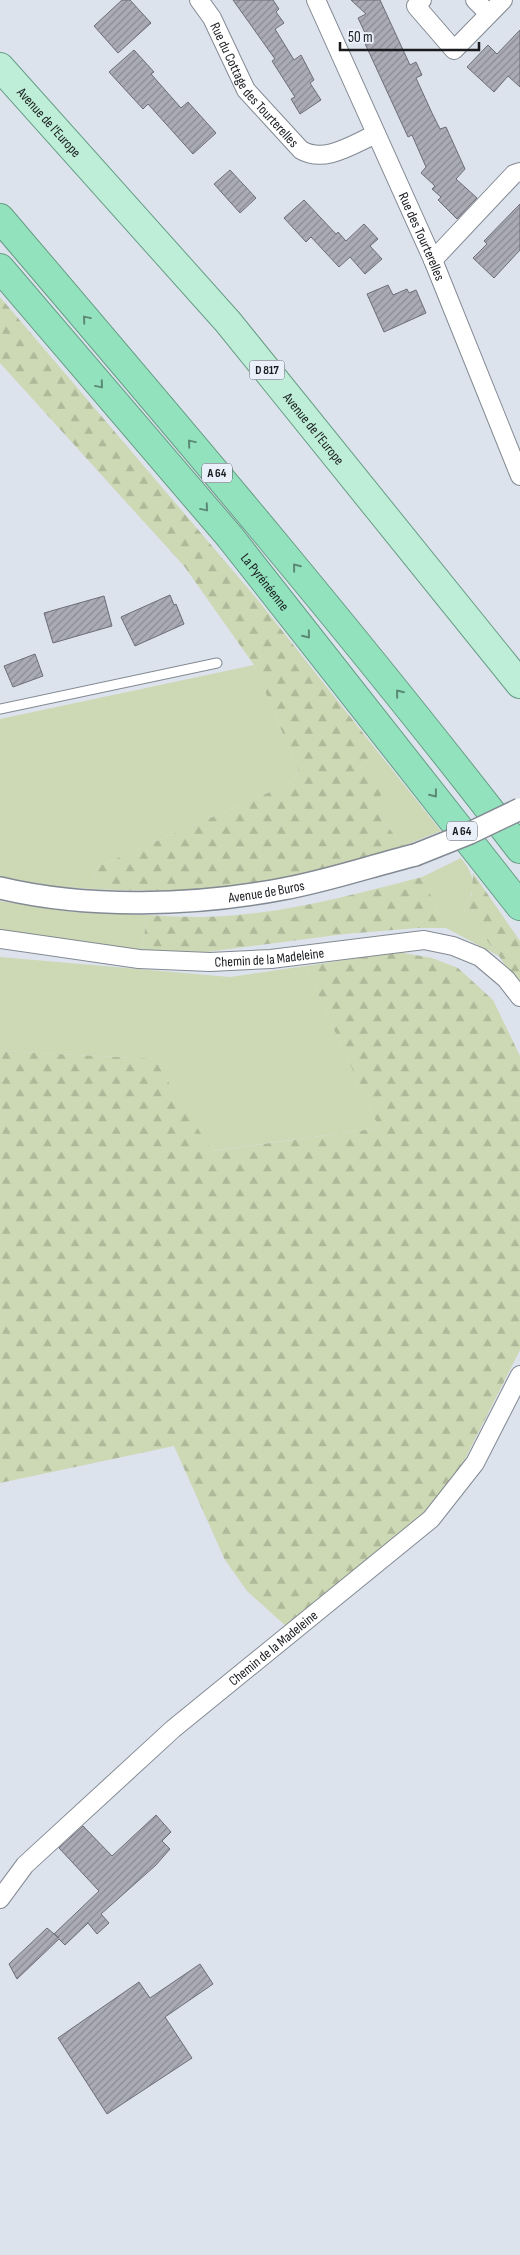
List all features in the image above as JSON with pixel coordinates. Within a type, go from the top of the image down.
[{"type":"highway","name":"A 64","points":[[0,218],[255,518],[430,731],[520,849]]},
{"type":"highway","name":"La Pyrénéenne","points":[[0,268],[230,537],[520,906]]},
{"type":"main road","name":"Avenue de l'Europe","points":[[0,68],[228,322],[520,684]]},
{"type":"street","name":"Rue du Cottage des Tourterelles","points":[[199,0],[212,18],[246,90],[300,150],[310,155],[326,156],[376,134]]},
{"type":"street","name":"Rue des Tourterelles","points":[[316,0],[433,260],[520,476]]},
{"type":"street","points":[[422,0],[416,6],[454,50],[503,0]]},
{"type":"street","points":[[476,0],[489,14]]},
{"type":"street","points":[[433,260],[514,174],[520,172]]},
{"type":"street","name":"Avenue de Buros","points":[[0,888],[34,896],[103,902],[209,900],[284,889],[415,855],[520,810]]},
{"type":"street","name":"Chemin de la Madeleine","points":[[0,939],[139,959],[210,962],[271,959],[424,940],[453,946],[480,958],[506,979],[520,997]]},
{"type":"street","name":"Chemin de la Madeleine","points":[[0,1899],[25,1865],[173,1729],[431,1519],[475,1463],[520,1375]]},
{"type":"lane","points":[[0,709],[217,663]]},
{"type":"green space","points":[[0,297],[257,599],[378,752],[362,765],[384,793],[370,804],[403,846],[328,869],[290,878],[231,888],[151,891],[91,889],[97,867],[286,785],[299,772],[254,665],[184,566],[0,363]]},
{"type":"green space","points":[[254,665],[299,772],[286,785],[97,867],[91,889],[35,885],[0,878],[0,719]]},
{"type":"green space","points":[[378,752],[441,831],[403,846],[370,804],[361,766]]},
{"type":"green space","points":[[461,858],[470,872],[473,884],[471,896],[464,911],[499,956],[446,928],[422,877]]},
{"type":"green space","points":[[473,873],[520,941],[520,988],[499,956],[464,911],[472,893]]},
{"type":"green space","points":[[422,877],[446,928],[417,928],[345,934],[206,952],[142,950],[147,915],[201,917],[257,913],[312,904]]},
{"type":"green space","points":[[0,901],[73,912],[147,915],[142,950],[0,931]]},
{"type":"green space","points":[[398,952],[432,958],[458,968],[493,1000],[520,1056],[520,1350],[463,1463],[441,1495],[416,1525],[289,1629],[247,1591],[225,1560],[174,1446],[0,1483],[0,1051],[154,1059],[212,1151],[379,1128],[305,966]]},
{"type":"green space","points":[[0,957],[230,977],[305,966],[379,1128],[211,1151],[154,1059],[0,1051]]},
{"type":"building","points":[[122,0],[130,0],[151,23],[118,53],[94,26]]},
{"type":"building","points":[[233,0],[273,0],[279,9],[276,12],[284,23],[275,29],[294,60],[301,55],[314,80],[310,83],[321,100],[300,114],[291,99],[295,97],[272,61],[275,59]]},
{"type":"building","points":[[351,0],[380,0],[410,65],[416,62],[422,75],[416,78],[432,113],[440,129],[446,127],[465,169],[456,179],[477,198],[457,219],[438,200],[441,197],[432,189],[435,186],[421,173],[426,167],[412,135],[408,137],[362,37],[366,35],[358,18],[366,14]]},
{"type":"building","points":[[520,30],[520,87],[508,76],[494,92],[467,67],[488,45],[497,54]]},
{"type":"building","points":[[134,50],[154,72],[151,74],[181,108],[188,102],[216,133],[193,154],[148,104],[143,109],[109,72]]},
{"type":"building","points":[[230,170],[256,198],[240,213],[214,184]]},
{"type":"building","points":[[304,200],[336,234],[338,232],[346,241],[364,224],[378,239],[370,246],[382,259],[365,274],[350,257],[339,267],[311,237],[306,242],[284,218]]},
{"type":"building","points":[[520,204],[520,250],[494,278],[473,258],[487,244],[484,241]]},
{"type":"building","points":[[388,285],[393,295],[407,289],[409,293],[416,290],[426,313],[384,332],[367,294]]},
{"type":"building","points":[[170,595],[184,624],[135,646],[121,617]]},
{"type":"building","points":[[104,596],[112,626],[53,643],[44,613]]},
{"type":"building","points":[[35,654],[43,676],[13,687],[4,666]]},
{"type":"building","points":[[156,1815],[171,1832],[162,1841],[170,1849],[156,1865],[101,1914],[109,1923],[97,1934],[88,1923],[65,1945],[59,1939],[17,1979],[9,1964],[47,1928],[54,1934],[99,1891],[59,1848],[83,1826],[112,1856]]},
{"type":"building","points":[[200,1964],[213,1984],[165,2017],[192,2058],[107,2114],[58,2038],[139,1982],[150,1998]]}]
